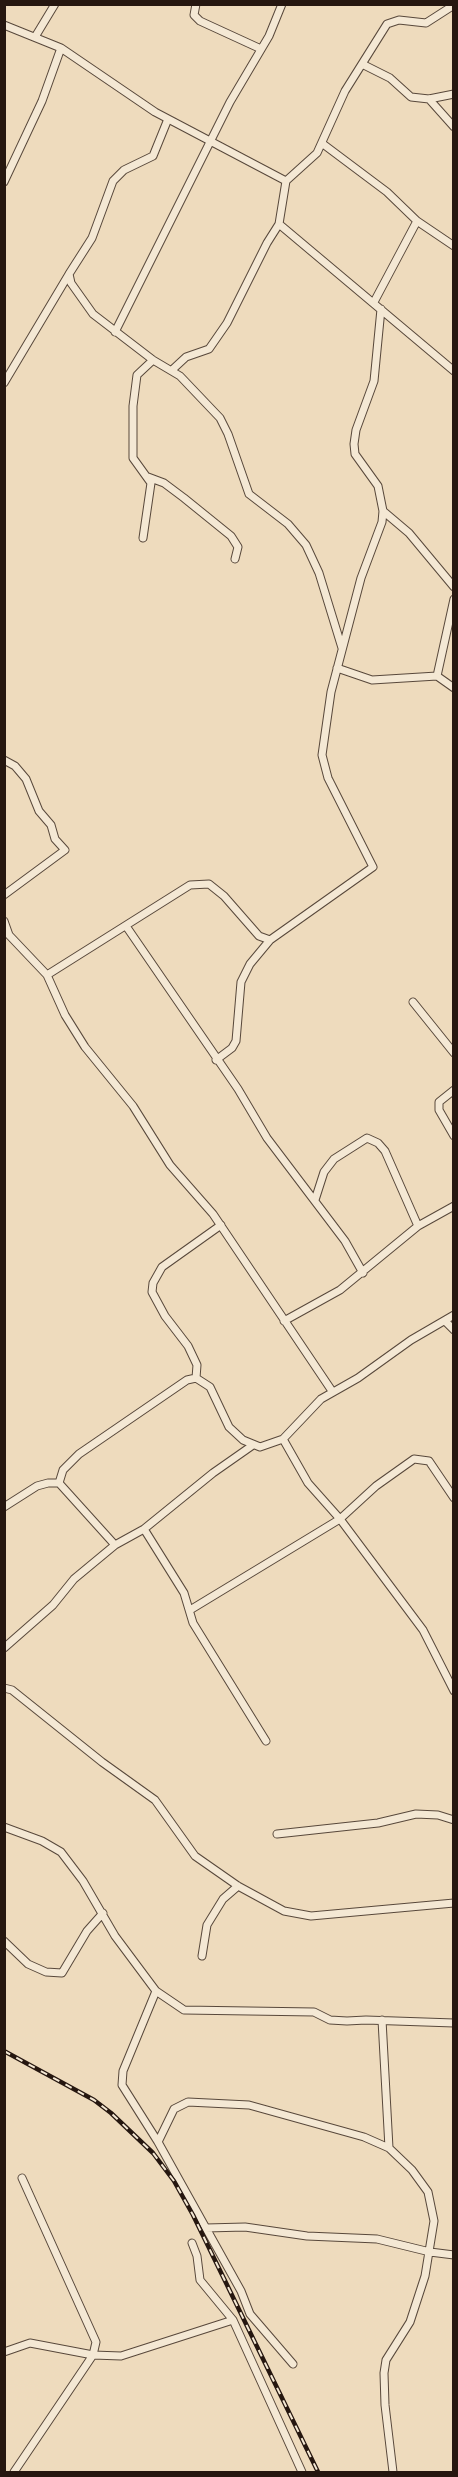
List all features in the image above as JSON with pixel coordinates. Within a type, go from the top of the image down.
[{"type":"street","points":[[35,37],[55,4]]},
{"type":"street","points":[[196,4],[194,15],[200,21],[261,49]]},
{"type":"street","points":[[116,332],[282,4]]},
{"type":"street","points":[[172,370],[186,357],[209,349],[238,305],[267,243],[279,225],[286,181],[312,159],[323,144],[333,115],[387,24],[399,20],[426,23],[453,4]]},
{"type":"street","points":[[4,26],[61,48],[80,59],[123,93],[286,181]]},
{"type":"street","points":[[4,182],[42,101],[61,48]]},
{"type":"street","points":[[362,64],[390,78],[411,97],[429,99],[453,94]]},
{"type":"street","points":[[429,99],[453,127]]},
{"type":"street","points":[[4,383],[92,238],[112,181],[124,170],[153,156],[168,118]]},
{"type":"street","points":[[323,144],[387,192],[417,221],[453,246]]},
{"type":"street","points":[[374,302],[417,221]]},
{"type":"street","points":[[279,225],[374,302],[453,371]]},
{"type":"street","points":[[69,274],[78,296],[93,314],[153,360],[172,370],[220,418],[249,494],[288,524],[306,544],[320,573],[343,649]]},
{"type":"street","points":[[216,1060],[232,1048],[236,1041],[241,982],[250,964],[270,940],[373,867],[324,767],[322,754],[337,668],[361,578],[382,522],[383,511],[378,486],[355,454],[354,444],[374,381],[381,309]]},
{"type":"street","points":[[142,538],[150,492],[148,477],[133,458],[133,406],[137,375],[153,360]]},
{"type":"street","points":[[148,477],[157,479],[178,493],[231,536],[238,548],[235,559]]},
{"type":"street","points":[[383,511],[409,533],[453,587]]},
{"type":"street","points":[[437,676],[453,598]]},
{"type":"street","points":[[337,668],[372,680],[437,676],[453,688]]},
{"type":"street","points":[[4,760],[15,766],[26,779],[39,811],[51,825],[55,839],[65,850],[4,896]]},
{"type":"street","points":[[47,975],[190,885],[209,884],[224,896],[259,936],[270,940]]},
{"type":"street","points":[[4,921],[9,935],[47,975],[64,1015],[85,1047],[133,1106],[170,1165],[220,1225],[332,1391]]},
{"type":"street","points":[[126,926],[267,1138],[345,1241],[363,1273]]},
{"type":"street","points":[[413,1002],[453,1053]]},
{"type":"street","points":[[453,1090],[439,1102],[439,1110],[453,1136]]},
{"type":"street","points":[[315,1200],[324,1172],[334,1160],[367,1138],[378,1143],[385,1151],[418,1226]]},
{"type":"street","points":[[284,1321],[340,1290],[418,1226],[453,1206]]},
{"type":"street","points":[[196,1378],[197,1365],[188,1346],[165,1316],[152,1292],[153,1283],[162,1267],[220,1225]]},
{"type":"street","points":[[58,1483],[63,1470],[79,1454],[187,1380],[196,1378],[210,1387],[229,1426],[243,1440],[260,1447],[283,1439],[321,1399],[358,1378],[411,1340],[446,1322],[453,1315]]},
{"type":"street","points":[[446,1322],[453,1330]]},
{"type":"street","points":[[283,1439],[309,1483],[340,1519],[423,1630],[453,1691]]},
{"type":"street","points":[[4,1648],[53,1605],[74,1579],[115,1545],[144,1529],[213,1473],[253,1445]]},
{"type":"street","points":[[190,1610],[340,1519],[376,1486],[414,1459],[429,1461],[453,1498]]},
{"type":"street","points":[[4,1507],[37,1486],[58,1483],[115,1545]]},
{"type":"street","points":[[144,1529],[184,1593],[193,1623],[266,1741]]},
{"type":"street","points":[[4,1688],[12,1690],[102,1762],[155,1800],[195,1856],[237,1886],[284,1911],[311,1916],[453,1903]]},
{"type":"street","points":[[277,1834],[378,1823],[416,1814],[438,1815],[453,1820]]},
{"type":"street","points":[[4,1827],[42,1841],[61,1852],[103,1913],[115,1936],[156,1991],[184,2010],[314,2012],[330,2020],[453,2023]]},
{"type":"street","points":[[202,1956],[207,1925],[222,1899],[237,1886]]},
{"type":"street","points":[[4,1941],[28,1964],[46,1972],[62,1972],[87,1931],[103,1913]]},
{"type":"street","points":[[156,1991],[123,2071],[122,2085],[158,2142],[241,2290],[250,2314],[293,2364]]},
{"type":"street","points":[[382,2020],[389,2148]]},
{"type":"street","points":[[158,2142],[174,2109],[188,2102],[249,2105],[364,2137],[389,2148],[412,2170],[428,2192],[434,2221],[425,2276],[410,2322],[386,2360],[385,2405],[393,2472]]},
{"type":"street","points":[[14,2472],[93,2355],[96,2342],[22,2178]]},
{"type":"street","points":[[206,2228],[245,2227],[307,2236],[377,2239],[430,2252],[453,2255]]},
{"type":"street","points":[[192,2243],[197,2256],[200,2280],[233,2320],[302,2472]]},
{"type":"street","points":[[4,2352],[30,2343],[93,2355],[121,2356],[233,2320]]},
{"type":"railway","points":[[4,2051],[94,2100],[153,2153],[174,2181],[193,2215],[318,2472]]}]
